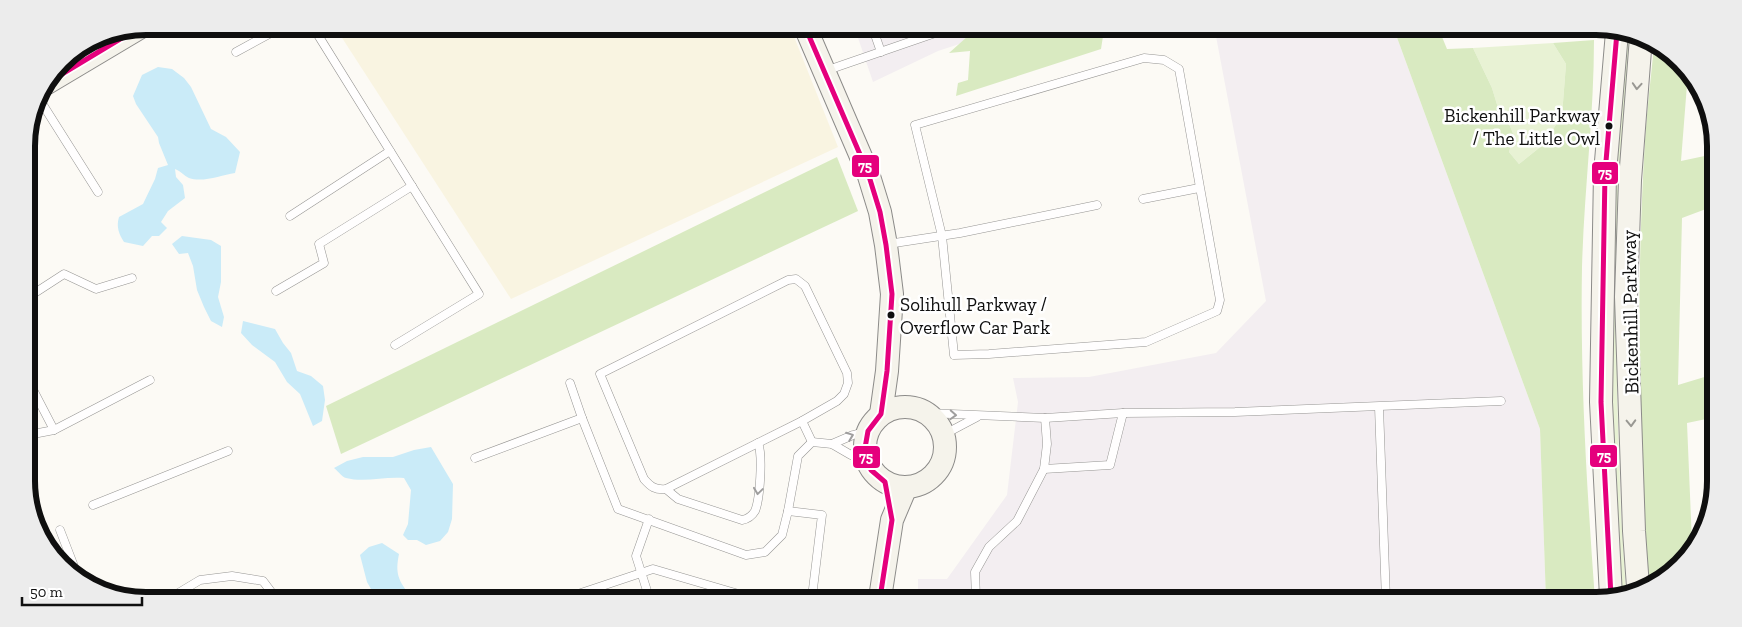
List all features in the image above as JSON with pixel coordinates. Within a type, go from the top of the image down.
[{"type":"main road","points":[[809,35],[868,173],[880,212],[886,245],[892,294],[887,371],[875,423],[865,448],[867,461],[871,470],[896,485],[915,486],[927,481],[937,472],[943,460],[945,447],[943,435],[936,422],[898,390],[887,371]]},
{"type":"main road","points":[[63,73],[123,37]]},
{"type":"main road","name":"Bickenhill Parkway","points":[[1611,591],[1601,402],[1605,173],[1617,37]]},
{"type":"main road","name":"Bickenhill Parkway","points":[[1638,584],[1634,530],[1626,297],[1630,180],[1641,44]]},
{"type":"main road","points":[[875,423],[901,407],[921,411]]},
{"type":"main road","points":[[881,592],[896,485]]},
{"type":"lane","points":[[236,52],[267,35]]},
{"type":"lane","points":[[318,35],[479,294],[395,345]]},
{"type":"lane","points":[[875,35],[881,52]]},
{"type":"lane","points":[[824,72],[930,35]]},
{"type":"lane","points":[[1144,58],[1164,60],[1179,69],[1199,188],[1220,300],[1217,311],[1146,342],[954,355],[942,236],[915,125],[1144,58]]},
{"type":"lane","points":[[43,105],[98,192]]},
{"type":"lane","points":[[290,216],[390,151]]},
{"type":"lane","points":[[276,291],[324,263],[319,244],[412,186]]},
{"type":"lane","points":[[1143,198],[1199,188]]},
{"type":"lane","points":[[886,245],[942,236],[1097,205]]},
{"type":"lane","points":[[35,293],[64,274],[96,289],[132,278]]},
{"type":"lane","points":[[796,279],[804,286],[847,374],[848,383],[844,394],[837,402],[802,421],[666,489],[658,490],[651,487],[644,479],[600,374],[788,280],[796,279]]},
{"type":"lane","points":[[35,434],[54,430],[150,380]]},
{"type":"lane","points":[[570,383],[618,509],[746,554],[766,552],[782,535],[798,456],[812,442]]},
{"type":"lane","points":[[35,393],[54,430]]},
{"type":"lane","points":[[921,411],[978,416],[1044,418],[1123,413],[1379,407],[1502,401]]},
{"type":"lane","points":[[1379,407],[1386,592]]},
{"type":"lane","points":[[1044,469],[1110,465],[1123,413]]},
{"type":"lane","points":[[943,435],[978,416]]},
{"type":"lane","points":[[475,458],[582,418]]},
{"type":"lane","points":[[976,592],[975,572],[989,547],[1017,520],[1044,469],[1047,444],[1044,418]]},
{"type":"lane","points":[[802,421],[812,442]]},
{"type":"lane","points":[[832,444],[875,423]]},
{"type":"lane","points":[[812,442],[832,444],[851,455],[867,461]]},
{"type":"lane","points":[[666,489],[678,499],[742,520],[747,519],[755,510],[761,466],[758,443]]},
{"type":"lane","points":[[93,505],[228,451]]},
{"type":"lane","points":[[788,511],[822,515],[813,592]]},
{"type":"lane","points":[[648,592],[636,556],[649,519]]},
{"type":"lane","points":[[60,530],[73,564]]},
{"type":"lane","points":[[584,592],[653,568],[732,592]]},
{"type":"lane","points":[[180,592],[200,580],[232,576],[263,581],[271,592]]},
{"type":"shaded area","points":[[340,35],[793,35],[838,147],[511,299]]},
{"type":"shaded area","points":[[857,35],[987,35],[938,51],[873,82]]},
{"type":"shaded area","points":[[1216,35],[1396,35],[1540,429],[1546,592],[918,592],[918,579],[947,579],[1007,495],[1018,402],[1013,378],[1089,377],[1216,353],[1266,301]]},
{"type":"green space","points":[[1103,35],[1101,49],[956,96],[958,83],[968,80],[970,51],[949,53],[968,36]]},
{"type":"green space","points":[[1396,35],[1441,35],[1447,49],[1473,48],[1492,88],[1499,111],[1510,126],[1514,136],[1509,152],[1519,164],[1544,144],[1562,115],[1566,64],[1553,43],[1594,40],[1583,239],[1582,351],[1589,517],[1594,592],[1546,592],[1540,429]]},
{"type":"green space","points":[[1625,39],[1632,42],[1617,276],[1617,394],[1626,588],[1619,589],[1612,410],[1611,271],[1614,177]]},
{"type":"green space","points":[[1553,43],[1566,64],[1562,115],[1544,144],[1519,164],[1509,152],[1514,136],[1510,126],[1499,111],[1492,88],[1473,48]]},
{"type":"green space","points":[[1653,52],[1674,68],[1687,84],[1681,161],[1707,155],[1707,209],[1682,218],[1678,385],[1707,376],[1707,419],[1687,423],[1692,536],[1674,559],[1648,579],[1640,418],[1639,306],[1642,196]]},
{"type":"green space","points":[[837,157],[858,211],[341,454],[326,406]]},
{"type":"water","points":[[158,67],[172,69],[184,78],[191,87],[211,129],[226,137],[240,152],[235,173],[200,180],[187,177],[175,169],[176,177],[183,185],[185,198],[168,211],[161,222],[167,228],[159,236],[152,236],[143,246],[124,242],[119,233],[118,224],[119,217],[143,204],[158,168],[168,165],[158,137],[136,104],[133,96],[142,75]]},
{"type":"water","points":[[182,236],[211,240],[221,246],[221,282],[218,297],[224,317],[222,327],[211,321],[204,307],[197,290],[193,266],[188,253],[179,254],[172,244]]},
{"type":"water","points":[[243,321],[275,329],[291,353],[297,371],[311,376],[323,386],[325,400],[322,421],[313,426],[300,394],[287,382],[275,362],[252,345],[241,333]]},
{"type":"water","points":[[431,447],[453,484],[452,519],[448,532],[440,541],[426,545],[417,540],[408,540],[403,535],[408,524],[411,490],[404,478],[353,479],[344,477],[334,468],[347,461],[363,457],[393,457]]},
{"type":"water","points":[[382,543],[399,554],[398,572],[403,586],[408,592],[373,592],[367,582],[360,555],[369,547]]},
{"type":"transit line","name":"75","points":[[809,35],[868,173],[880,212],[886,245],[892,294],[887,371],[881,414],[868,431],[865,448],[871,470],[885,482],[892,520],[881,592]]},
{"type":"transit line","name":"75","points":[[1611,591],[1601,402],[1605,173],[1617,37]]},
{"type":"transit line","name":"75","points":[[63,73],[122,38]]},
{"type":"place","name":"Bickenhill Parkway / The Little Owl","points":[[1609,126]]},
{"type":"place","name":"Solihull Parkway / Overflow Car Park","points":[[891,315]]}]
